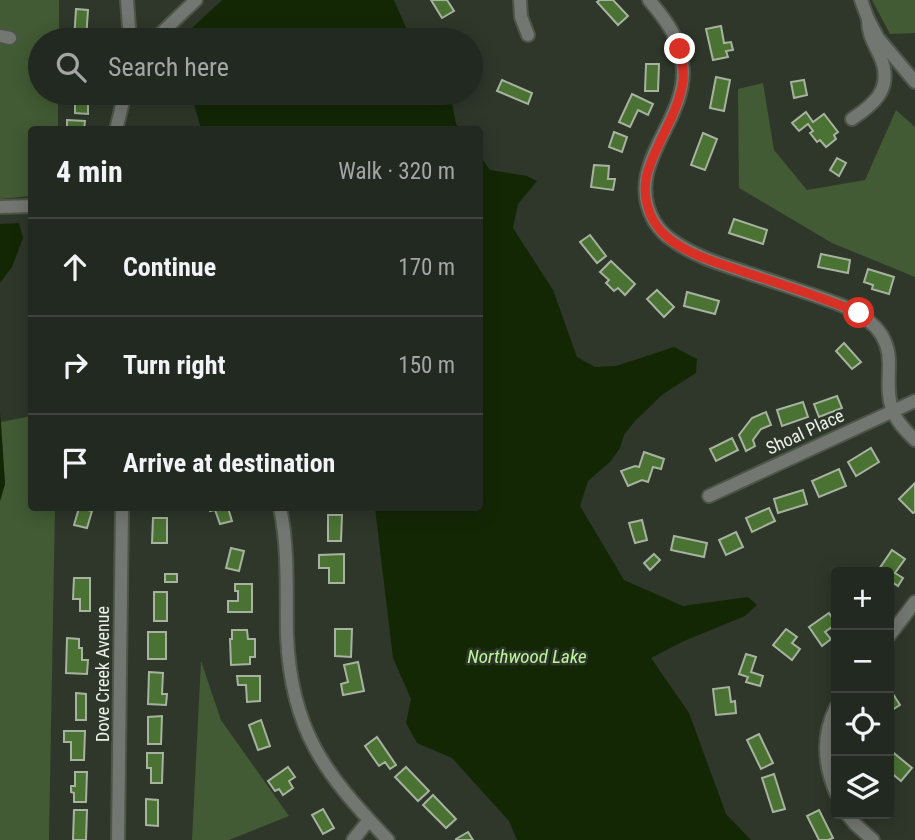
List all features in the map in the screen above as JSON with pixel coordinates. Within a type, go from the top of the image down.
[{"type":"street","points":[[127,0],[129,28]]},
{"type":"street","points":[[167,28],[196,0]]},
{"type":"street","points":[[520,0],[521,17],[528,36]]},
{"type":"street","points":[[649,0],[672,30],[680,49],[683,70],[678,100],[656,148],[646,179],[646,200],[659,228],[674,242],[704,257],[841,305],[859,313],[876,326],[882,335],[888,355],[892,412],[915,440]]},
{"type":"street","points":[[861,0],[878,38],[915,82]]},
{"type":"street","points":[[852,119],[876,102],[883,89],[882,62],[871,40],[868,19]]},
{"type":"street","points":[[117,126],[122,105]]},
{"type":"street","points":[[0,206],[28,206]]},
{"type":"street","name":"Shoal Place","points":[[709,496],[915,401]]},
{"type":"street","name":"Dove Creek Avenue","points":[[118,840],[122,511]]},
{"type":"street","points":[[280,511],[285,553],[289,667],[302,719],[319,757],[336,782],[388,840]]},
{"type":"street","points":[[894,630],[915,602]]},
{"type":"street","points":[[831,720],[826,748],[831,778]]},
{"type":"street","points":[[851,819],[873,840]]},
{"type":"street","points":[[353,840],[369,820]]},
{"type":"shaded area","points":[[0,0],[59,0],[59,28],[28,28],[28,105],[58,105],[58,126],[28,126],[28,196],[0,199]]},
{"type":"shaded area","points":[[872,0],[915,0],[915,33],[890,34]]},
{"type":"shaded area","points":[[763,83],[774,150],[807,190],[865,180],[896,110],[915,127],[915,277],[832,243],[739,188],[738,89]]},
{"type":"shaded area","points":[[28,417],[28,511],[55,511],[49,840],[0,840],[0,501],[5,484],[1,422]]},
{"type":"shaded area","points":[[201,661],[221,720],[289,816],[229,840],[192,840]]},
{"type":"water","points":[[222,0],[394,0],[406,28],[192,28]]},
{"type":"water","points":[[194,105],[452,105],[458,126],[200,126]]},
{"type":"water","name":"Northwood Lake","points":[[483,160],[490,170],[527,176],[537,181],[518,204],[513,228],[553,290],[577,357],[595,367],[616,366],[674,347],[697,359],[696,373],[663,394],[635,421],[624,435],[620,448],[610,462],[588,481],[580,506],[624,580],[683,606],[748,597],[757,605],[745,616],[651,658],[689,713],[726,814],[751,840],[517,840],[509,821],[452,758],[417,743],[406,723],[411,699],[393,658],[375,511],[483,511]]},
{"type":"water","points":[[19,223],[23,238],[12,267],[0,283],[0,224]]},
{"type":"water","points":[[0,412],[5,484],[0,501]]},
{"type":"building","points":[[431,0],[447,0],[454,11],[442,18]]},
{"type":"building","points":[[613,0],[628,16],[618,25],[597,2]]},
{"type":"building","points":[[76,9],[88,10],[87,28],[75,28]]},
{"type":"building","points":[[721,26],[724,43],[731,42],[733,50],[726,51],[728,57],[713,60],[706,29]]},
{"type":"building","points":[[646,64],[659,64],[658,91],[645,91]]},
{"type":"building","points":[[716,77],[730,80],[724,111],[710,108]]},
{"type":"building","points":[[502,80],[532,93],[528,104],[497,91]]},
{"type":"building","points":[[804,80],[807,95],[794,98],[791,82]]},
{"type":"building","points":[[632,94],[653,104],[648,115],[638,110],[630,127],[619,122]]},
{"type":"building","points":[[75,105],[88,105],[88,114],[75,113]]},
{"type":"building","points":[[806,112],[813,122],[824,114],[838,132],[834,135],[836,139],[826,147],[820,140],[817,142],[810,133],[813,131],[808,124],[799,131],[792,123]]},
{"type":"building","points":[[67,120],[85,121],[84,126],[67,126]]},
{"type":"building","points":[[614,132],[627,137],[622,152],[609,147]]},
{"type":"building","points":[[703,133],[717,139],[705,170],[691,165]]},
{"type":"building","points":[[837,158],[846,163],[839,176],[830,170]]},
{"type":"building","points":[[594,165],[609,166],[608,179],[615,179],[613,190],[591,187]]},
{"type":"building","points":[[734,219],[767,230],[763,244],[729,233]]},
{"type":"building","points":[[590,235],[606,256],[597,263],[580,242]]},
{"type":"building","points":[[821,254],[850,260],[848,273],[818,267]]},
{"type":"building","points":[[611,261],[635,284],[625,295],[618,288],[614,291],[606,283],[609,280],[600,272]]},
{"type":"building","points":[[868,269],[894,277],[889,294],[872,289],[873,285],[864,282]]},
{"type":"building","points":[[657,290],[674,307],[664,317],[647,299]]},
{"type":"building","points":[[687,292],[719,301],[715,314],[684,306]]},
{"type":"building","points":[[844,343],[861,362],[852,369],[836,351]]},
{"type":"building","points":[[837,396],[842,408],[819,417],[814,404]]},
{"type":"building","points":[[803,402],[808,417],[782,426],[777,410]]},
{"type":"building","points":[[766,412],[771,425],[761,429],[753,440],[755,446],[746,451],[739,435],[752,418]]},
{"type":"building","points":[[732,438],[738,450],[716,461],[710,449]]},
{"type":"building","points":[[871,448],[879,462],[856,476],[848,462]]},
{"type":"building","points":[[644,452],[664,459],[661,469],[653,467],[648,482],[642,480],[628,486],[621,471],[639,467]]},
{"type":"building","points":[[839,469],[846,486],[819,497],[812,481]]},
{"type":"building","points":[[915,483],[915,512],[913,513],[899,499]]},
{"type":"building","points":[[803,490],[807,504],[778,513],[774,499]]},
{"type":"building","points":[[769,508],[775,521],[752,532],[746,518]]},
{"type":"building","points":[[78,511],[92,511],[87,528],[74,525]]},
{"type":"building","points":[[215,511],[229,511],[232,521],[220,524]]},
{"type":"building","points":[[328,515],[342,515],[341,541],[328,541]]},
{"type":"building","points":[[153,518],[167,518],[167,543],[152,543]]},
{"type":"building","points":[[642,520],[647,540],[635,543],[629,523]]},
{"type":"building","points":[[736,532],[743,547],[726,555],[719,540]]},
{"type":"building","points":[[674,536],[707,543],[704,557],[671,550]]},
{"type":"building","points":[[231,548],[244,551],[239,571],[226,568]]},
{"type":"building","points":[[892,550],[905,559],[895,573],[903,578],[898,586],[894,583],[894,567],[880,567]]},
{"type":"building","points":[[344,554],[344,583],[329,583],[329,568],[319,568],[319,555]]},
{"type":"building","points":[[654,554],[660,560],[650,570],[644,563]]},
{"type":"building","points":[[165,574],[177,574],[177,582],[165,582]]},
{"type":"building","points":[[74,578],[90,578],[90,611],[80,611],[80,599],[73,599]]},
{"type":"building","points":[[235,584],[252,584],[252,612],[228,612],[228,601],[238,601]]},
{"type":"building","points":[[154,592],[167,592],[167,621],[154,621]]},
{"type":"building","points":[[829,613],[831,628],[825,632],[831,639],[822,646],[809,627]]},
{"type":"building","points":[[335,629],[352,629],[351,657],[335,656]]},
{"type":"building","points":[[786,629],[797,637],[792,643],[800,649],[792,660],[773,645]]},
{"type":"building","points":[[232,630],[247,630],[248,639],[255,639],[255,657],[250,657],[250,664],[231,665]]},
{"type":"building","points":[[148,632],[166,632],[166,659],[148,659]]},
{"type":"building","points":[[67,638],[79,639],[82,660],[88,660],[87,674],[66,673]]},
{"type":"building","points":[[746,654],[756,657],[751,672],[763,676],[760,686],[746,682],[748,677],[739,674]]},
{"type":"building","points":[[358,662],[364,691],[343,695],[341,684],[348,682],[344,665]]},
{"type":"building","points":[[149,672],[163,673],[162,694],[167,694],[166,705],[148,704]]},
{"type":"building","points":[[237,676],[260,676],[260,701],[247,702],[246,685],[238,685]]},
{"type":"building","points":[[729,687],[731,702],[735,701],[736,713],[716,715],[713,689]]},
{"type":"building","points":[[76,693],[86,694],[86,720],[76,720]]},
{"type":"building","points":[[894,696],[900,705],[894,709]]},
{"type":"building","points":[[162,716],[161,744],[148,744],[148,717]]},
{"type":"building","points":[[261,720],[270,746],[258,750],[249,725]]},
{"type":"building","points":[[64,731],[85,731],[84,760],[71,760],[71,742],[64,742]]},
{"type":"building","points":[[759,734],[773,763],[761,769],[747,740]]},
{"type":"building","points":[[377,737],[396,765],[390,769],[385,762],[379,766],[365,746]]},
{"type":"building","points":[[147,753],[163,753],[162,783],[151,783]]},
{"type":"building","points":[[894,753],[912,768],[901,781],[894,775]]},
{"type":"building","points":[[288,767],[295,777],[289,781],[293,788],[283,795],[279,789],[275,791],[268,781]]},
{"type":"building","points":[[406,767],[429,791],[418,801],[395,777]]},
{"type":"building","points":[[75,772],[87,772],[86,802],[74,802],[71,786],[75,786]]},
{"type":"building","points":[[774,774],[785,809],[773,812],[762,778]]},
{"type":"building","points":[[433,795],[456,819],[446,828],[423,805]]},
{"type":"building","points":[[146,799],[158,800],[158,826],[146,825]]},
{"type":"building","points":[[323,809],[334,828],[323,834],[312,815]]},
{"type":"building","points":[[74,810],[87,810],[86,840],[73,840]]},
{"type":"building","points":[[819,810],[833,838],[828,840],[819,840],[807,816]]},
{"type":"building","points":[[468,832],[473,840],[456,840],[456,839]]},
{"type":"route","points":[[680,49],[683,80],[678,100],[656,148],[646,179],[646,200],[659,228],[674,242],[713,261],[859,313]]}]
